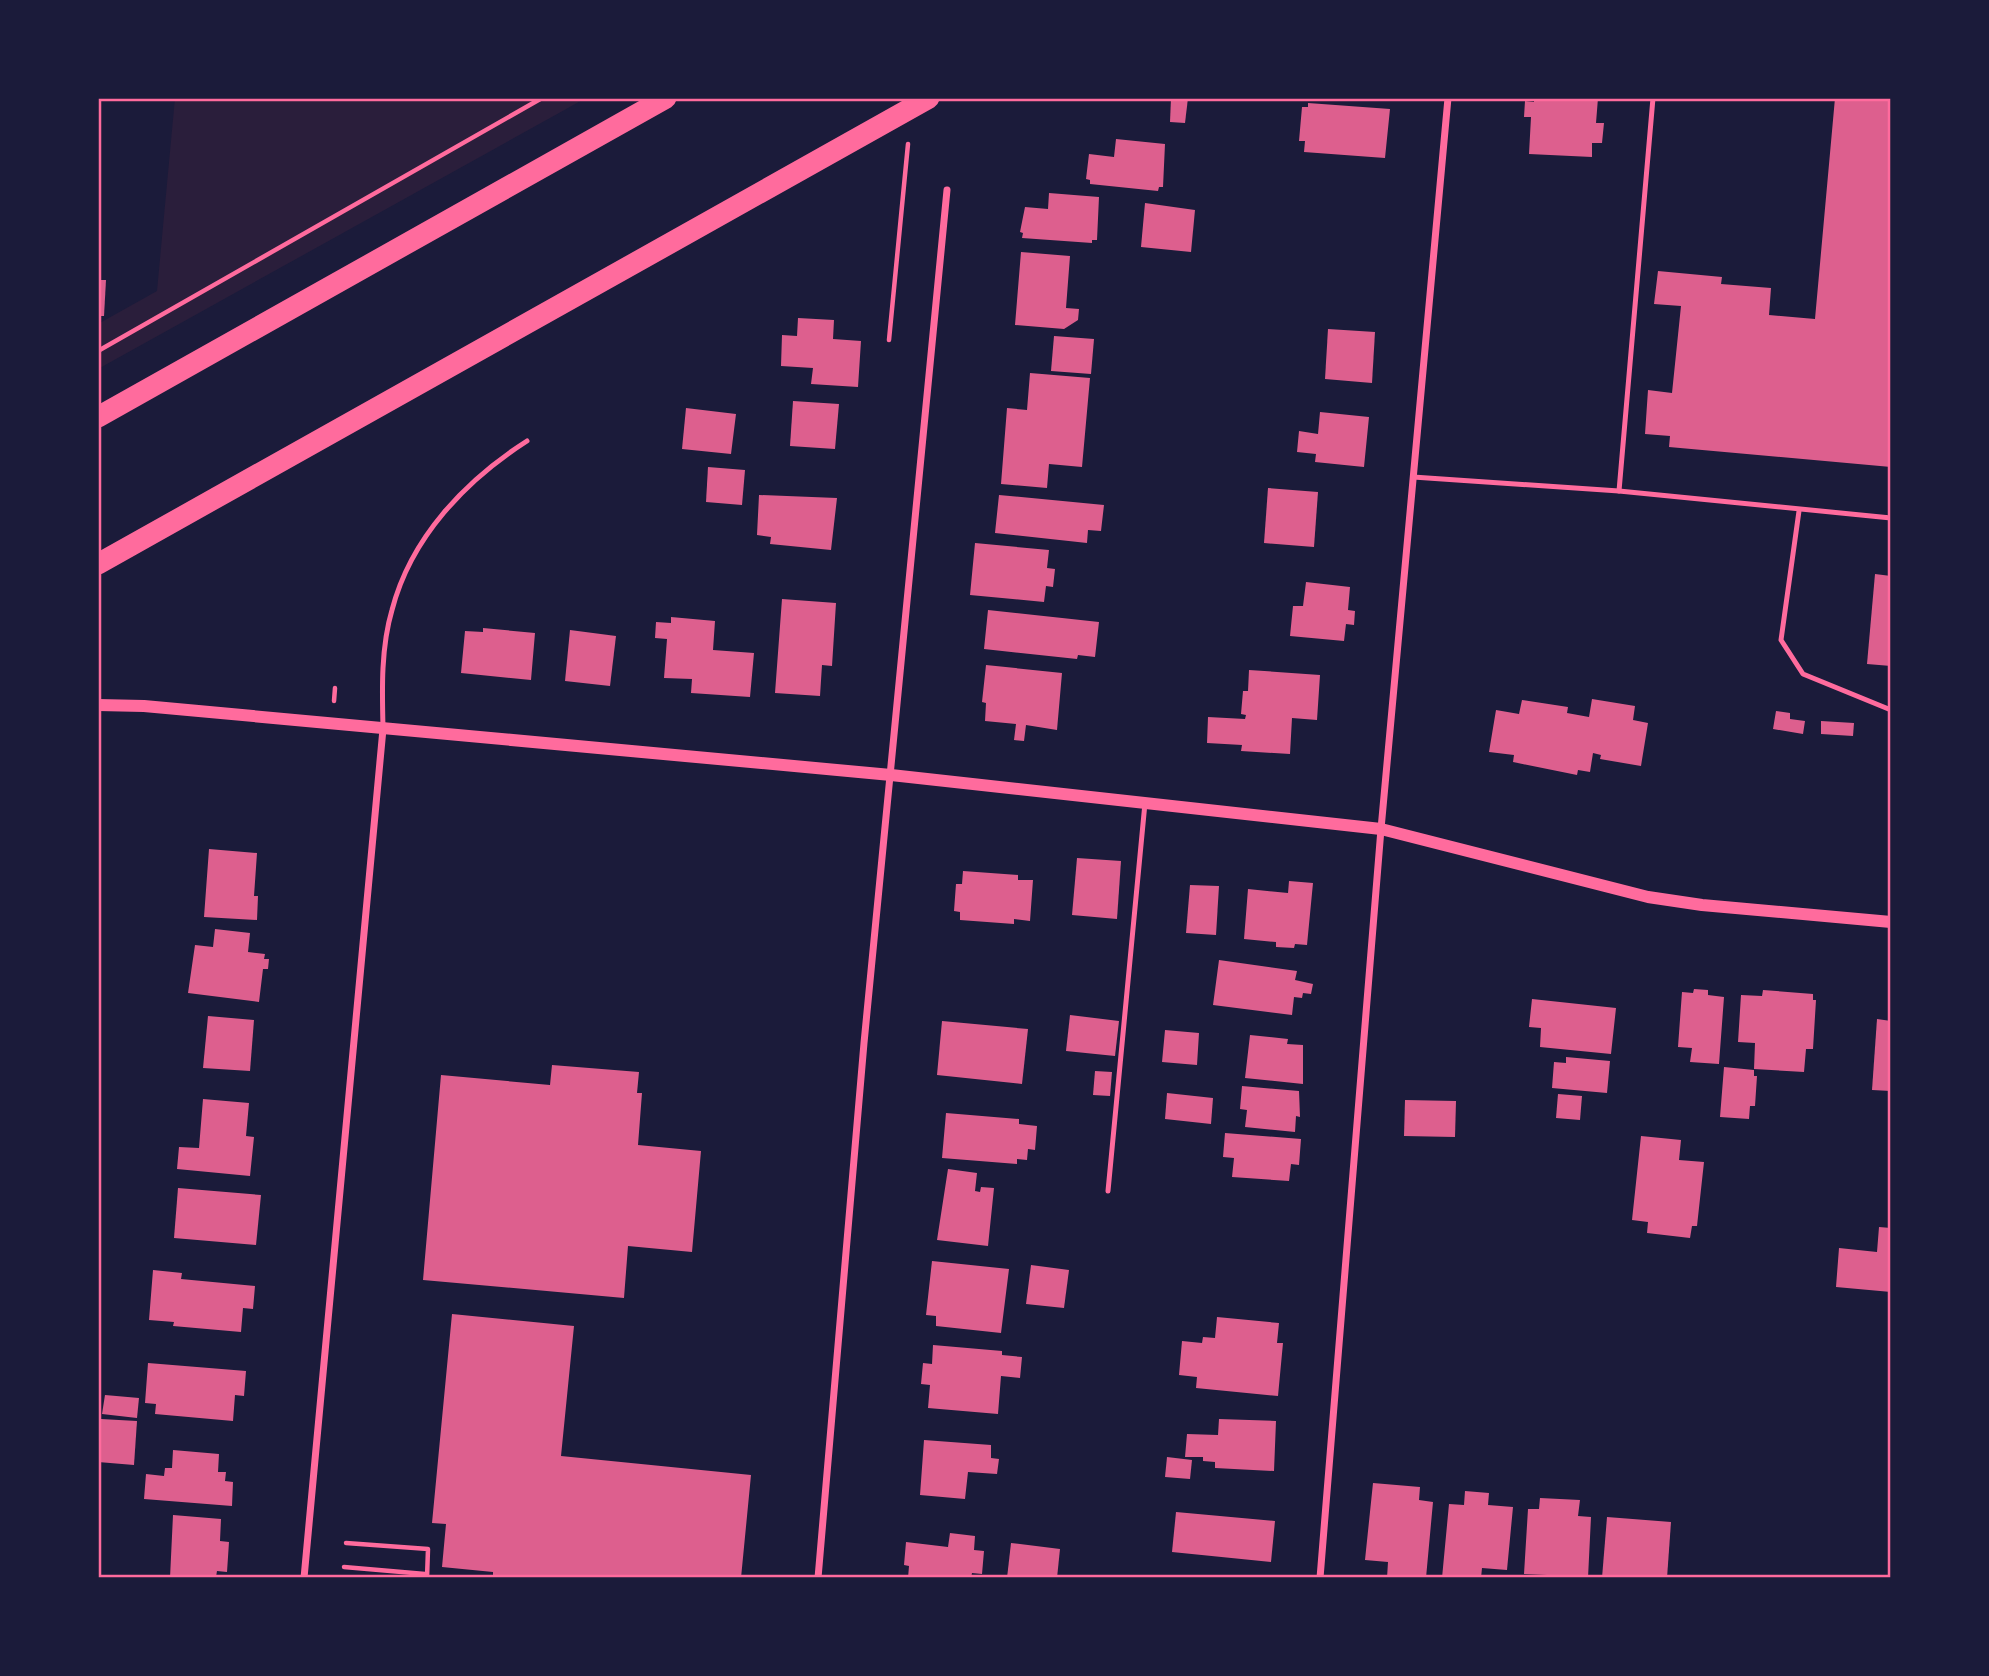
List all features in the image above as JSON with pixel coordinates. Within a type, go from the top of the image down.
[{"type":"highway","points":[[98,417],[666,98]]},
{"type":"highway","points":[[98,564],[929,98]]},
{"type":"street","points":[[1320,1578],[1381,829],[1448,98]]},
{"type":"street","points":[[818,1578],[864,1043],[947,190]]},
{"type":"street","points":[[98,705],[144,706],[891,775],[1381,829],[1648,897],[1702,905],[1891,922]]},
{"type":"street","points":[[304,1578],[383,729]]},
{"type":"lane","points":[[1619,491],[1653,98]]},
{"type":"lane","points":[[383,729],[382,681],[392,609],[414,555],[432,526],[461,494],[497,461],[527,441]]},
{"type":"lane","points":[[1413,477],[1619,491],[1891,518]]},
{"type":"lane","points":[[1800,511],[1781,640],[1803,674],[1891,710]]},
{"type":"lane","points":[[1108,1191],[1145,803]]},
{"type":"path","points":[[98,351],[542,98]]},
{"type":"path","points":[[889,340],[908,138]]},
{"type":"path","points":[[344,1567],[426,1576],[428,1549],[346,1542]]},
{"type":"shaded area","points":[[175,98],[586,98],[98,369],[98,324],[157,291]]},
{"type":"building","points":[[1171,98],[1188,98],[1185,123],[1170,122]]},
{"type":"building","points":[[1534,98],[1598,98],[1596,123],[1604,123],[1602,143],[1592,143],[1592,157],[1529,154],[1531,117],[1524,117],[1525,101],[1534,102]]},
{"type":"building","points":[[1835,98],[1891,98],[1891,467],[1669,447],[1670,436],[1645,434],[1648,390],[1672,393],[1681,306],[1654,304],[1658,271],[1722,277],[1721,284],[1771,288],[1769,315],[1815,319]]},
{"type":"building","points":[[1308,103],[1390,109],[1385,158],[1304,152],[1305,141],[1299,141],[1302,107],[1308,107]]},
{"type":"building","points":[[1116,139],[1165,144],[1163,187],[1159,187],[1158,191],[1090,184],[1090,180],[1086,179],[1089,154],[1114,157]]},
{"type":"building","points":[[1049,193],[1099,197],[1097,240],[1092,240],[1092,243],[1022,238],[1023,233],[1020,232],[1025,207],[1048,209]]},
{"type":"building","points":[[1145,203],[1195,210],[1191,252],[1141,247]]},
{"type":"building","points":[[1021,252],[1070,256],[1066,308],[1079,309],[1078,320],[1064,329],[1015,325]]},
{"type":"building","points":[[98,280],[106,280],[104,316],[98,316]]},
{"type":"building","points":[[798,318],[834,320],[833,339],[861,341],[858,387],[811,384],[813,368],[781,366],[782,335],[797,336]]},
{"type":"building","points":[[1328,329],[1375,332],[1372,383],[1325,379]]},
{"type":"building","points":[[1054,336],[1094,339],[1091,374],[1051,371]]},
{"type":"building","points":[[1030,373],[1090,378],[1082,467],[1049,464],[1047,488],[1001,484],[1007,408],[1027,410]]},
{"type":"building","points":[[793,401],[839,404],[835,449],[790,446]]},
{"type":"building","points":[[686,408],[736,414],[731,454],[682,449]]},
{"type":"building","points":[[1320,412],[1369,417],[1364,467],[1315,462],[1316,454],[1297,452],[1299,431],[1318,434]]},
{"type":"building","points":[[708,467],[745,470],[742,505],[706,502]]},
{"type":"building","points":[[1268,488],[1318,492],[1314,547],[1264,543]]},
{"type":"building","points":[[759,495],[837,498],[831,550],[770,544],[771,537],[757,535]]},
{"type":"building","points":[[999,495],[1104,505],[1101,531],[1088,530],[1087,543],[995,533]]},
{"type":"building","points":[[975,543],[1049,550],[1047,568],[1055,569],[1053,587],[1046,586],[1044,602],[970,595]]},
{"type":"building","points":[[1875,574],[1891,576],[1891,666],[1867,664]]},
{"type":"building","points":[[1306,582],[1350,587],[1348,610],[1355,611],[1354,625],[1346,624],[1344,641],[1290,636],[1293,606],[1303,606]]},
{"type":"building","points":[[782,599],[836,603],[832,666],[822,665],[820,696],[775,693]]},
{"type":"building","points":[[988,610],[1099,622],[1095,657],[1078,655],[1077,659],[984,649]]},
{"type":"building","points":[[671,617],[715,621],[713,650],[754,653],[750,697],[691,693],[692,679],[664,678],[667,639],[655,638],[656,622],[671,623]]},
{"type":"building","points":[[483,628],[535,633],[531,680],[461,673],[465,631],[483,632]]},
{"type":"building","points":[[570,630],[616,636],[610,686],[565,681]]},
{"type":"building","points":[[986,665],[1062,673],[1057,730],[1026,725],[1024,741],[1014,740],[1016,724],[985,721],[986,703],[982,702]]},
{"type":"building","points":[[1249,670],[1320,675],[1317,720],[1292,718],[1290,754],[1241,751],[1242,745],[1207,743],[1208,717],[1245,719],[1246,715],[1241,714],[1243,691],[1248,691]]},
{"type":"building","points":[[1592,699],[1635,706],[1633,720],[1648,723],[1641,766],[1600,759],[1601,755],[1593,753],[1590,772],[1578,770],[1577,775],[1513,762],[1514,755],[1489,752],[1496,710],[1519,714],[1522,700],[1568,707],[1567,713],[1589,717]]},
{"type":"building","points":[[1776,711],[1790,713],[1790,719],[1805,721],[1803,734],[1773,729]]},
{"type":"building","points":[[1821,721],[1854,723],[1853,736],[1821,734]]},
{"type":"building","points":[[209,849],[257,853],[254,896],[258,896],[257,920],[204,917]]},
{"type":"building","points":[[1077,858],[1121,861],[1117,919],[1072,915]]},
{"type":"building","points":[[963,871],[1018,875],[1018,880],[1033,880],[1030,921],[1014,919],[1014,924],[960,920],[960,912],[954,911],[956,884],[962,884]]},
{"type":"building","points":[[1289,881],[1313,883],[1307,945],[1295,944],[1294,948],[1276,947],[1276,942],[1244,939],[1248,889],[1288,893]]},
{"type":"building","points":[[1190,885],[1219,886],[1216,935],[1186,933]]},
{"type":"building","points":[[215,929],[250,933],[248,952],[265,954],[264,959],[269,959],[268,969],[263,969],[259,1002],[188,993],[195,945],[213,947]]},
{"type":"building","points":[[1219,960],[1297,971],[1295,980],[1313,984],[1311,994],[1303,993],[1302,998],[1294,997],[1292,1015],[1213,1005]]},
{"type":"building","points":[[1694,989],[1708,990],[1708,995],[1724,997],[1719,1064],[1690,1062],[1692,1048],[1678,1047],[1682,992],[1693,993]]},
{"type":"building","points":[[1763,990],[1813,994],[1813,1000],[1816,1000],[1813,1049],[1806,1049],[1804,1072],[1754,1069],[1755,1043],[1738,1042],[1741,995],[1762,996]]},
{"type":"building","points":[[1532,999],[1616,1008],[1611,1054],[1540,1047],[1541,1028],[1529,1027]]},
{"type":"building","points":[[1070,1015],[1119,1021],[1115,1056],[1066,1051]]},
{"type":"building","points":[[208,1016],[254,1020],[250,1071],[203,1068]]},
{"type":"building","points":[[1877,1019],[1891,1021],[1891,1091],[1872,1090]]},
{"type":"building","points":[[942,1021],[1028,1029],[1022,1084],[937,1075]]},
{"type":"building","points":[[1165,1030],[1199,1033],[1197,1065],[1162,1062]]},
{"type":"building","points":[[1250,1035],[1288,1039],[1287,1044],[1303,1045],[1303,1084],[1245,1078]]},
{"type":"building","points":[[1566,1057],[1610,1061],[1607,1093],[1552,1088],[1554,1062],[1566,1063]]},
{"type":"building","points":[[552,1065],[639,1072],[637,1093],[642,1093],[638,1145],[701,1151],[692,1252],[628,1246],[624,1298],[423,1280],[441,1075],[550,1085]]},
{"type":"building","points":[[1724,1067],[1754,1070],[1754,1076],[1757,1076],[1755,1106],[1750,1106],[1749,1119],[1720,1117]]},
{"type":"building","points":[[1095,1071],[1112,1072],[1110,1096],[1093,1095]]},
{"type":"building","points":[[1242,1086],[1299,1091],[1300,1117],[1296,1116],[1295,1132],[1245,1127],[1247,1110],[1240,1109]]},
{"type":"building","points":[[1167,1093],[1213,1098],[1211,1124],[1165,1119]]},
{"type":"building","points":[[1558,1094],[1582,1096],[1580,1120],[1556,1118]]},
{"type":"building","points":[[203,1099],[249,1103],[246,1136],[254,1137],[250,1176],[177,1169],[179,1147],[199,1148]]},
{"type":"building","points":[[1405,1100],[1456,1101],[1455,1137],[1404,1136]]},
{"type":"building","points":[[946,1113],[1019,1119],[1019,1124],[1037,1126],[1035,1150],[1028,1149],[1027,1160],[1017,1159],[1017,1164],[942,1158]]},
{"type":"building","points":[[1225,1133],[1301,1139],[1299,1165],[1291,1164],[1289,1181],[1232,1177],[1234,1158],[1223,1157]]},
{"type":"building","points":[[1641,1136],[1681,1140],[1679,1160],[1704,1162],[1697,1226],[1692,1226],[1690,1238],[1647,1233],[1648,1222],[1632,1220]]},
{"type":"building","points":[[948,1169],[977,1173],[975,1191],[980,1192],[981,1187],[994,1188],[988,1246],[937,1240]]},
{"type":"building","points":[[178,1188],[261,1195],[256,1245],[174,1238]]},
{"type":"building","points":[[1879,1227],[1891,1228],[1891,1292],[1836,1287],[1839,1248],[1877,1252]]},
{"type":"building","points":[[932,1261],[1009,1269],[1001,1333],[936,1326],[936,1316],[926,1315]]},
{"type":"building","points":[[1031,1265],[1069,1270],[1064,1308],[1026,1304]]},
{"type":"building","points":[[153,1270],[182,1273],[181,1279],[255,1286],[253,1309],[243,1308],[241,1332],[173,1326],[174,1322],[149,1320]]},
{"type":"building","points":[[452,1314],[574,1326],[561,1456],[751,1475],[741,1578],[493,1578],[493,1572],[442,1567],[446,1524],[432,1523]]},
{"type":"building","points":[[1217,1317],[1279,1323],[1277,1343],[1283,1343],[1278,1396],[1196,1388],[1197,1377],[1179,1375],[1182,1341],[1202,1343],[1203,1337],[1215,1338]]},
{"type":"building","points":[[933,1345],[1002,1351],[1002,1355],[1022,1357],[1020,1378],[1001,1376],[998,1414],[928,1408],[930,1385],[921,1384],[923,1363],[932,1364]]},
{"type":"building","points":[[148,1363],[246,1371],[244,1396],[235,1395],[233,1421],[155,1414],[156,1404],[145,1403]]},
{"type":"building","points":[[105,1395],[139,1398],[137,1418],[102,1414]]},
{"type":"building","points":[[101,1419],[137,1421],[134,1465],[98,1462]]},
{"type":"building","points":[[1219,1419],[1276,1421],[1274,1471],[1215,1468],[1215,1462],[1203,1461],[1203,1457],[1185,1457],[1187,1434],[1218,1435]]},
{"type":"building","points":[[924,1440],[991,1445],[991,1458],[999,1459],[997,1474],[968,1472],[965,1499],[920,1495]]},
{"type":"building","points":[[173,1450],[219,1454],[218,1472],[226,1472],[225,1481],[233,1482],[232,1506],[144,1499],[146,1474],[164,1476],[165,1468],[172,1468]]},
{"type":"building","points":[[1167,1457],[1192,1460],[1190,1479],[1165,1477]]},
{"type":"building","points":[[1373,1483],[1420,1487],[1419,1500],[1433,1502],[1426,1578],[1387,1578],[1388,1562],[1365,1560]]},
{"type":"building","points":[[1465,1491],[1489,1493],[1488,1505],[1513,1507],[1507,1570],[1482,1568],[1481,1578],[1442,1578],[1449,1504],[1464,1505]]},
{"type":"building","points":[[1540,1498],[1580,1500],[1578,1516],[1591,1517],[1588,1578],[1547,1578],[1547,1575],[1524,1574],[1528,1509],[1539,1509]]},
{"type":"building","points":[[1176,1512],[1275,1521],[1271,1562],[1172,1552]]},
{"type":"building","points":[[173,1515],[221,1519],[220,1541],[229,1542],[227,1572],[217,1571],[216,1577],[170,1578]]},
{"type":"building","points":[[1607,1517],[1671,1522],[1667,1578],[1602,1578]]},
{"type":"building","points":[[950,1533],[975,1536],[974,1550],[984,1551],[982,1574],[972,1573],[971,1578],[908,1578],[909,1566],[904,1565],[906,1542],[948,1547]]},
{"type":"building","points":[[1011,1543],[1060,1549],[1057,1578],[1007,1578]]}]
